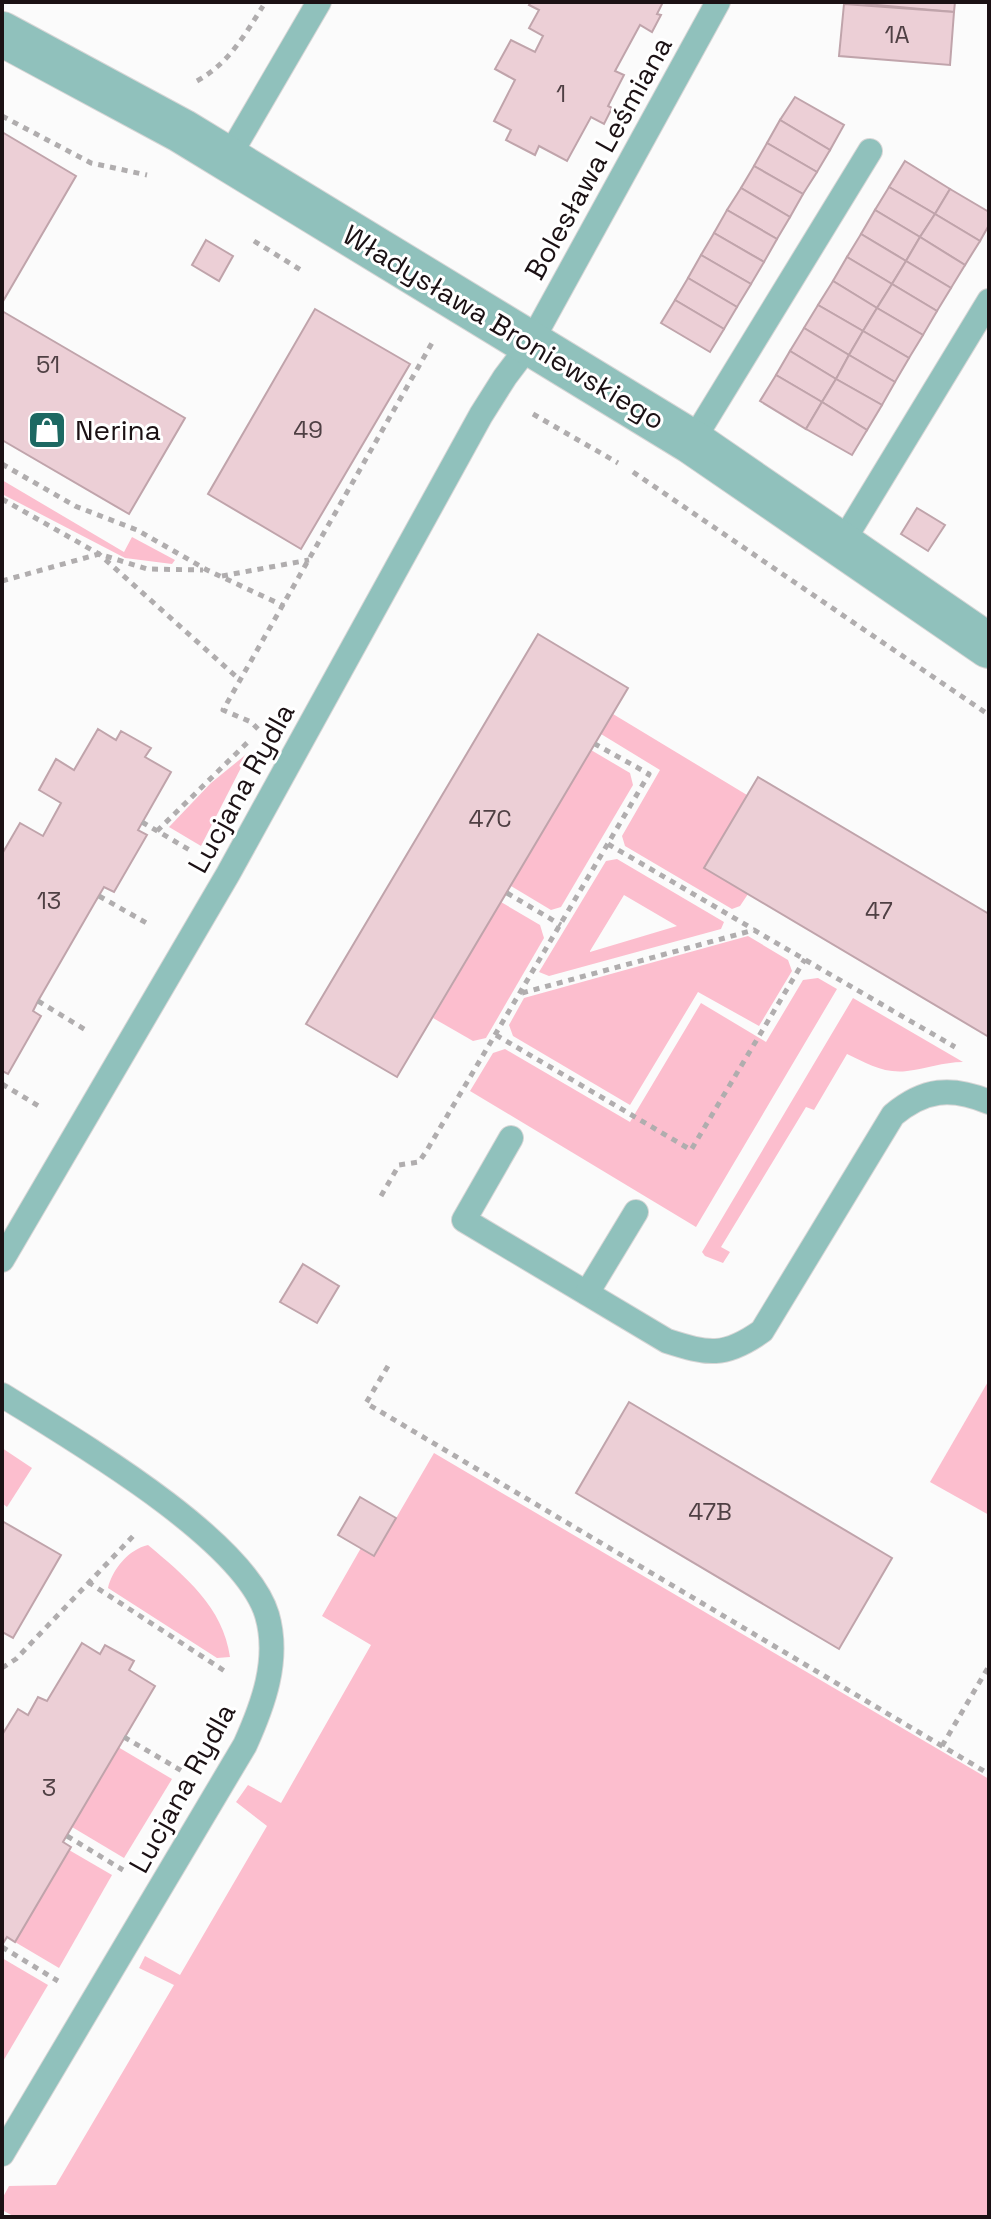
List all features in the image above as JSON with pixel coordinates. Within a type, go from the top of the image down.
[{"type":"street","name":"Władysława Broniewskiego","points":[[2,34],[150,112],[228,158],[692,442],[989,646]]},
{"type":"lane","points":[[228,158],[319,2]]},
{"type":"lane","name":"Bolesława Leśmiana","points":[[530,344],[718,2]]},
{"type":"lane","points":[[692,442],[870,151]]},
{"type":"lane","points":[[842,543],[989,301]]},
{"type":"lane","name":"Lucjana Rydla","points":[[2,1260],[228,874],[481,415],[530,344]]},
{"type":"lane","points":[[511,1138],[464,1220],[667,1341],[703,1352],[720,1352],[736,1348],[762,1331],[893,1115],[923,1094],[964,1094],[989,1102]]},
{"type":"lane","points":[[587,1293],[636,1212]]},
{"type":"lane","name":"Lucjana Rydla","points":[[2,1395],[160,1499],[221,1549],[258,1595],[266,1614],[272,1651],[263,1697],[245,1745],[2,2154]]},
{"type":"path","points":[[189,84],[215,71],[235,51],[265,2]]},
{"type":"path","points":[[2,116],[91,163],[151,176]]},
{"type":"path","points":[[157,831],[249,740],[262,733],[251,722],[223,710],[434,340]]},
{"type":"path","points":[[525,409],[619,464]]},
{"type":"path","points":[[2,464],[75,506],[137,530],[207,570],[284,606]]},
{"type":"path","points":[[632,471],[989,715]]},
{"type":"path","points":[[2,499],[99,554],[147,569],[207,570]]},
{"type":"path","points":[[2,581],[99,554]]},
{"type":"path","points":[[99,554],[239,679]]},
{"type":"path","points":[[221,576],[309,560]]},
{"type":"path","points":[[381,1196],[399,1165],[419,1162],[649,774],[595,744]]},
{"type":"path","points":[[142,822],[204,858]]},
{"type":"path","points":[[608,844],[957,1048]]},
{"type":"path","points":[[507,893],[561,925]]},
{"type":"path","points":[[99,896],[162,932]]},
{"type":"path","points":[[521,993],[754,930]]},
{"type":"path","points":[[496,1035],[691,1150],[805,959]]},
{"type":"path","points":[[38,1001],[100,1039]]},
{"type":"path","points":[[2,1084],[55,1115]]},
{"type":"path","points":[[388,1366],[366,1403],[989,1774]]},
{"type":"path","points":[[2,1668],[16,1659],[139,1529]]},
{"type":"path","points":[[88,1582],[234,1677]]},
{"type":"path","points":[[942,1746],[989,1666]]},
{"type":"path","points":[[124,1737],[183,1771]]},
{"type":"path","points":[[175,1784],[190,1760]]},
{"type":"path","points":[[67,1836],[124,1871]]},
{"type":"path","points":[[117,1883],[132,1858]]},
{"type":"path","points":[[2,1947],[59,1981]]},
{"type":"path","points":[[51,1995],[66,1969]]},
{"type":"shaded area","points":[[2,480],[124,552],[132,537],[175,560],[172,564],[125,558],[2,494]]},
{"type":"shaded area","points":[[613,714],[747,795],[704,868],[748,894],[740,906],[732,909],[625,846],[622,836],[660,770],[601,734]]},
{"type":"shaded area","points":[[591,750],[630,773],[633,785],[561,907],[551,910],[511,886]]},
{"type":"shaded area","points":[[249,752],[201,846],[169,827],[211,783]]},
{"type":"shaded area","points":[[617,859],[724,922],[721,929],[549,976],[539,972],[606,861]],"holes":[[[624,895],[677,926],[590,952]]]},
{"type":"shaded area","points":[[501,902],[540,925],[544,938],[486,1038],[473,1041],[433,1018]]},
{"type":"shaded area","points":[[748,936],[788,960],[792,971],[759,1026],[698,992],[630,1105],[513,1036],[509,1025],[524,998]]},
{"type":"shaded area","points":[[818,978],[837,989],[696,1227],[470,1091],[493,1053],[505,1049],[630,1122],[701,1003],[766,1042],[803,980]]},
{"type":"shaded area","points":[[853,998],[963,1062],[899,1072],[876,1067],[847,1054],[814,1110],[806,1107],[721,1247],[730,1252],[723,1263],[705,1256],[702,1252]]},
{"type":"shaded area","points":[[989,1380],[989,1515],[930,1482]]},
{"type":"shaded area","points":[[2,1448],[32,1468],[7,1507],[2,1503]]},
{"type":"shaded area","points":[[434,1453],[989,1779],[989,2217],[15,2217],[2,2210],[2,2199],[9,2186],[56,2185],[174,1985],[139,1968],[145,1956],[180,1975],[267,1826],[236,1802],[248,1785],[281,1803],[371,1645],[322,1616],[361,1548],[374,1556]]},
{"type":"shaded area","points":[[148,1545],[188,1581],[211,1608],[226,1639],[230,1657],[217,1658],[108,1588],[122,1561]]},
{"type":"shaded area","points":[[118,1747],[172,1779],[124,1858],[72,1827]]},
{"type":"shaded area","points":[[69,1850],[112,1875],[59,1968],[15,1942]]},
{"type":"shaded area","points":[[2,1958],[48,1985],[2,2063]]},
{"type":"building","points":[[531,2],[663,2],[657,14],[661,15],[652,32],[640,25],[615,71],[624,75],[608,106],[612,108],[604,124],[591,117],[567,161],[539,146],[535,155],[506,140],[511,130],[494,121],[515,80],[495,69],[511,40],[535,52],[543,36],[529,28],[539,10],[529,5]]},
{"type":"building","points":[[844,2],[955,2],[954,12]]},
{"type":"building","points":[[844,4],[954,12],[950,65],[839,56]]},
{"type":"building","points":[[795,97],[844,125],[830,150],[780,120]]},
{"type":"building","points":[[780,120],[830,150],[817,172],[767,143]]},
{"type":"building","points":[[2,132],[76,176],[2,303]]},
{"type":"building","points":[[767,143],[817,172],[803,194],[754,166]]},
{"type":"building","points":[[905,161],[950,189],[935,214],[889,187]]},
{"type":"building","points":[[754,166],[803,194],[790,217],[741,188]]},
{"type":"building","points":[[889,187],[935,214],[920,237],[875,210]]},
{"type":"building","points":[[741,188],[790,217],[777,239],[727,210]]},
{"type":"building","points":[[950,189],[989,212],[989,225],[980,241],[935,214]]},
{"type":"building","points":[[727,210],[777,239],[764,262],[714,233]]},
{"type":"building","points":[[875,210],[920,237],[906,261],[861,234]]},
{"type":"building","points":[[935,214],[980,241],[965,265],[920,237]]},
{"type":"building","points":[[714,233],[764,262],[751,284],[701,255]]},
{"type":"building","points":[[861,234],[906,261],[892,284],[847,257]]},
{"type":"building","points":[[920,237],[965,265],[951,288],[906,261]]},
{"type":"building","points":[[206,240],[233,256],[219,281],[192,265]]},
{"type":"building","points":[[701,255],[751,284],[737,307],[688,278]]},
{"type":"building","points":[[847,257],[892,284],[877,308],[833,281]]},
{"type":"building","points":[[906,261],[951,288],[937,311],[892,284]]},
{"type":"building","points":[[688,278],[737,307],[724,329],[675,300]]},
{"type":"building","points":[[833,281],[877,308],[863,331],[818,305]]},
{"type":"building","points":[[892,284],[937,311],[923,335],[877,308]]},
{"type":"building","points":[[675,300],[724,329],[710,352],[661,323]]},
{"type":"building","points":[[818,305],[863,331],[849,355],[804,328]]},
{"type":"building","points":[[877,308],[923,335],[909,358],[863,331]]},
{"type":"building","points":[[315,309],[410,364],[301,549],[208,494]]},
{"type":"building","points":[[2,311],[185,418],[129,514],[2,440]]},
{"type":"building","points":[[804,328],[849,355],[836,379],[790,351]]},
{"type":"building","points":[[863,331],[909,358],[895,382],[849,355]]},
{"type":"building","points":[[790,351],[836,379],[822,402],[776,375]]},
{"type":"building","points":[[849,355],[895,382],[882,405],[836,379]]},
{"type":"building","points":[[776,375],[822,402],[806,429],[760,401]]},
{"type":"building","points":[[836,379],[882,405],[867,430],[822,402]]},
{"type":"building","points":[[822,402],[867,430],[852,455],[806,429]]},
{"type":"building","points":[[917,508],[945,525],[928,551],[901,534]]},
{"type":"building","points":[[538,634],[628,688],[397,1077],[306,1024]]},
{"type":"building","points":[[98,729],[116,740],[121,731],[151,748],[145,757],[171,772],[138,830],[147,835],[114,892],[104,887],[94,904],[38,1001],[33,1011],[41,1016],[8,1074],[2,1071],[2,854],[20,823],[43,836],[61,803],[39,790],[56,759],[74,770]]},
{"type":"building","points":[[758,777],[989,914],[989,1037],[704,868]]},
{"type":"building","points":[[303,1264],[339,1286],[317,1323],[280,1302]]},
{"type":"building","points":[[629,1402],[892,1558],[839,1649],[576,1493]]},
{"type":"building","points":[[360,1497],[396,1518],[374,1556],[338,1535]]},
{"type":"building","points":[[2,1521],[61,1555],[13,1638],[2,1632]]},
{"type":"building","points":[[82,1643],[100,1654],[105,1645],[134,1661],[129,1670],[155,1686],[63,1842],[71,1847],[15,1942],[7,1937],[2,1945],[2,1735],[18,1709],[28,1715],[38,1697],[47,1701]]},
{"type":"place","name":"Nerina","points":[[47,430]]}]
